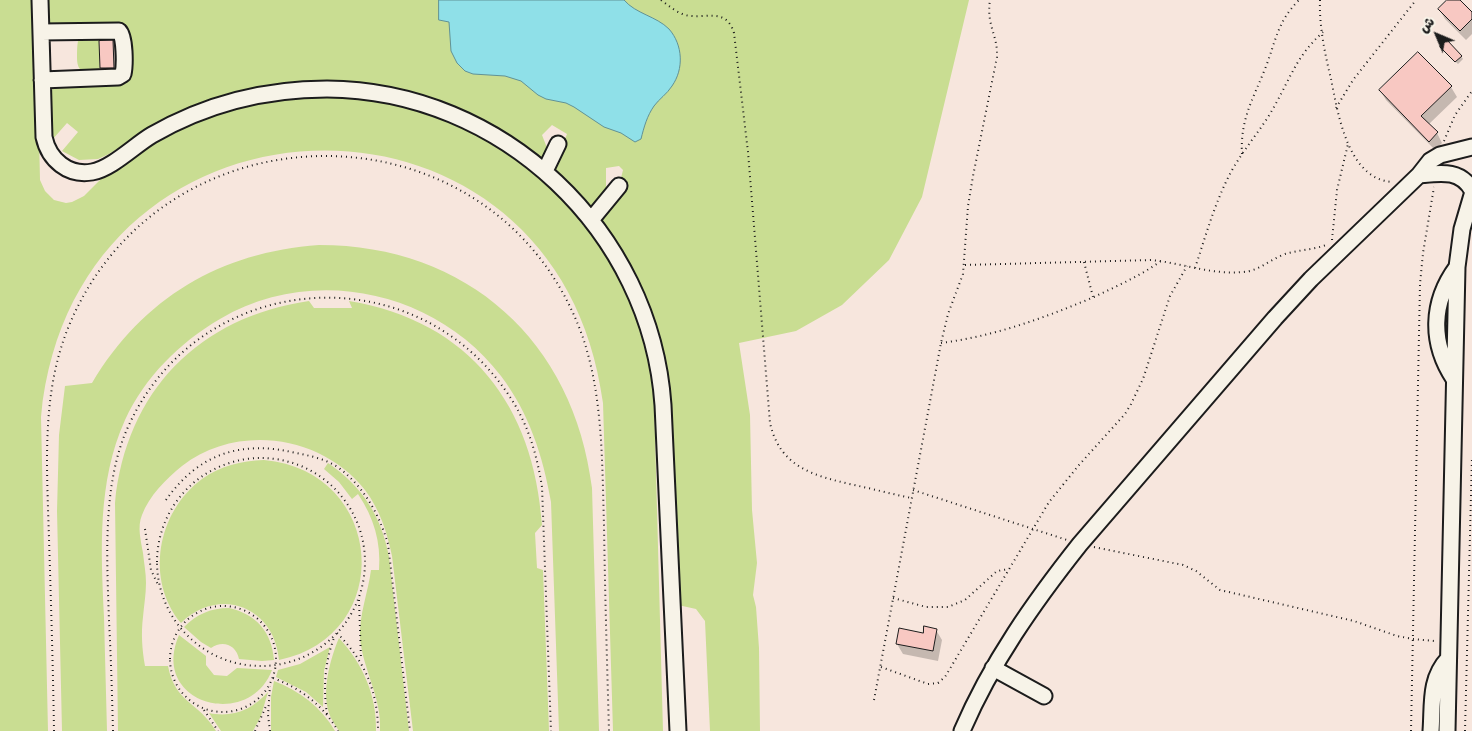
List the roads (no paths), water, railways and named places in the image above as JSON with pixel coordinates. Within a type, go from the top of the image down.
[{"type":"street","points":[[40,0],[43,130],[45,144],[52,157],[77,172],[91,172],[105,168],[164,128],[216,106],[264,94],[322,89],[373,93],[416,102],[464,120],[496,136],[544,171],[569,194],[591,220],[612,250],[638,298],[652,340],[661,383],[678,731]]},
{"type":"street","points":[[41,32],[119,31],[122,37],[124,68],[122,74],[118,77],[42,80]]},
{"type":"street","points":[[544,171],[558,144]]},
{"type":"street","points":[[962,731],[994,668],[1053,578],[1275,318],[1311,279],[1415,179],[1430,161],[1440,155],[1472,147]]},
{"type":"street","points":[[1415,179],[1436,173],[1446,173],[1458,176],[1472,190]]},
{"type":"street","points":[[591,220],[619,186]]},
{"type":"street","points":[[1447,731],[1457,267],[1462,230],[1472,195]]},
{"type":"street","points":[[1431,731],[1435,680],[1440,669],[1448,659]]},
{"type":"street","points":[[994,668],[1044,696]]},
{"type":"water","points":[[439,0],[624,0],[634,9],[664,25],[674,35],[680,57],[679,72],[670,89],[656,103],[652,110],[641,139],[635,142],[621,133],[604,127],[566,103],[546,99],[538,95],[521,81],[505,76],[473,74],[465,71],[457,63],[451,51],[449,22],[439,20]]}]
